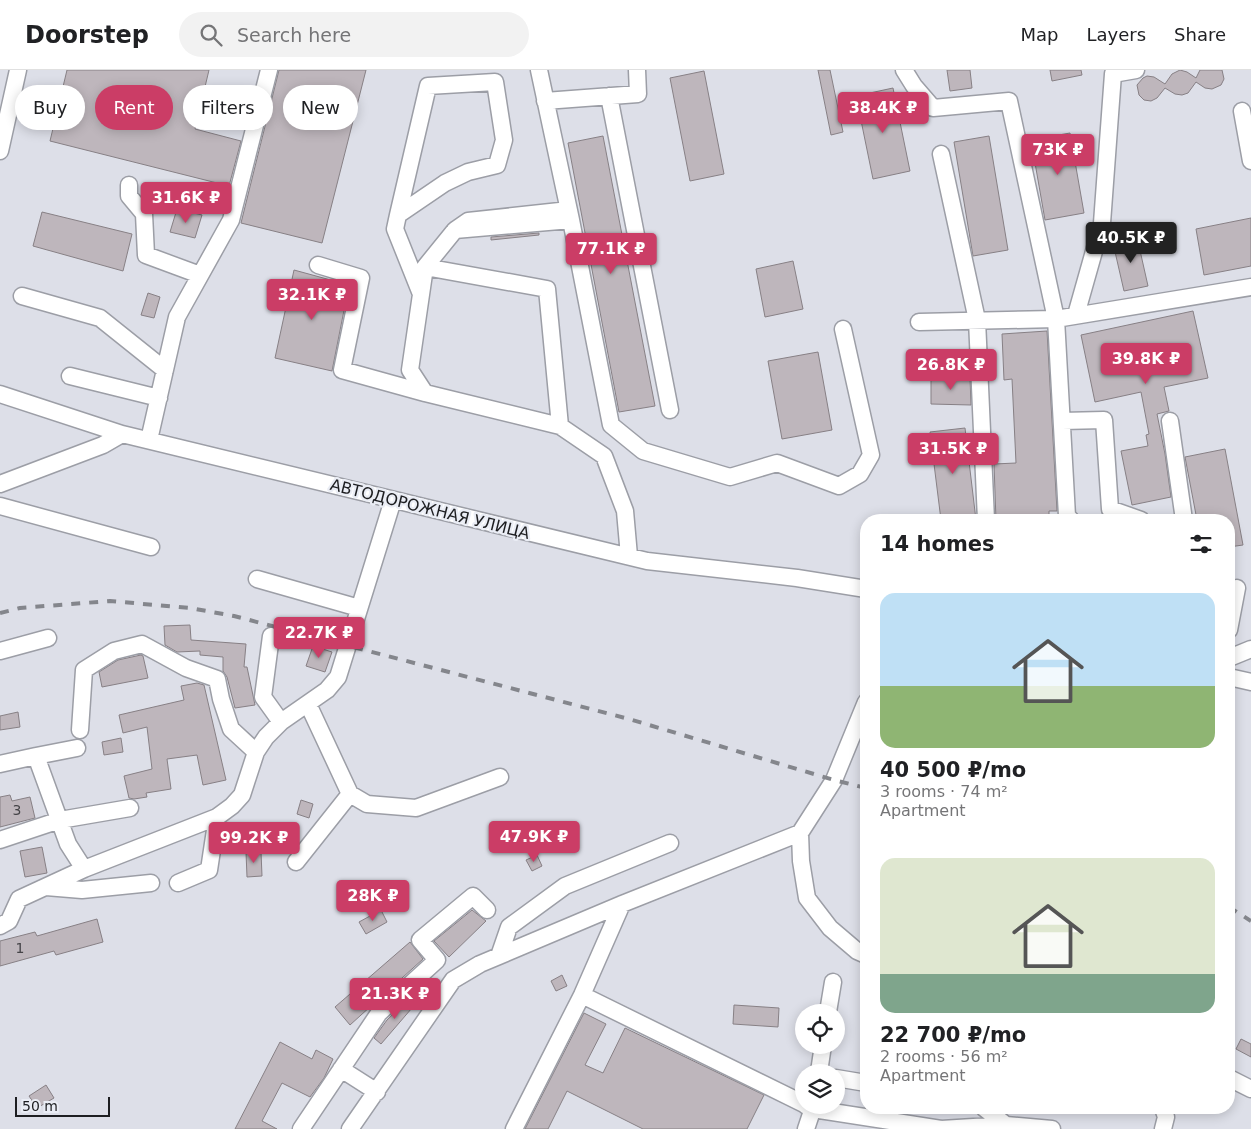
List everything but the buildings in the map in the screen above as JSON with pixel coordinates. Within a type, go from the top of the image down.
[{"type":"street","points":[[0,151],[18,70]]},
{"type":"street","points":[[149,440],[177,317],[231,220],[269,70]]},
{"type":"street","points":[[539,70],[544,101],[570,215],[611,425],[643,451],[730,476],[776,463],[839,486],[860,474],[871,455],[843,329]]},
{"type":"street","points":[[544,101],[638,94],[637,70]]},
{"type":"street","points":[[904,70],[914,86],[933,108],[1009,101],[1056,319],[1067,514]]},
{"type":"street","points":[[1076,315],[1102,223],[1111,72],[1136,70]]},
{"type":"street","points":[[398,215],[445,183],[468,172],[497,165],[504,140],[495,82],[428,86],[398,215],[395,229],[421,294]]},
{"type":"street","points":[[609,96],[670,410]]},
{"type":"street","points":[[1242,110],[1251,161]]},
{"type":"street","points":[[941,154],[977,320],[986,514]]},
{"type":"street","points":[[129,185],[129,196],[144,214],[146,256],[200,276]]},
{"type":"street","points":[[425,393],[410,370],[425,267],[455,230],[468,221],[570,215]]},
{"type":"street","points":[[318,265],[360,278],[342,370],[425,393],[560,426],[604,456],[625,511],[629,556]]},
{"type":"street","points":[[425,267],[547,289],[560,426]]},
{"type":"street","points":[[919,322],[1056,319],[1251,287]]},
{"type":"street","points":[[22,296],[100,318],[165,370]]},
{"type":"street","points":[[70,376],[159,398]]},
{"type":"street","name":"АВТОДОРОЖНАЯ УЛИЦА","points":[[0,394],[122,434],[647,561],[797,578],[860,588]]},
{"type":"street","points":[[1062,421],[1104,420],[1110,509],[1124,514]]},
{"type":"street","points":[[1170,422],[1183,514]]},
{"type":"street","points":[[0,484],[103,445],[122,434]]},
{"type":"street","points":[[0,926],[9,921],[19,899],[84,869],[218,817],[232,806],[242,795],[256,752],[266,737],[281,722],[328,690],[338,677],[393,500]]},
{"type":"street","points":[[0,506],[151,548]]},
{"type":"street","points":[[258,578],[359,608]]},
{"type":"street","points":[[1235,605],[1239,588]]},
{"type":"street","points":[[271,636],[263,697],[281,722]]},
{"type":"street","points":[[0,651],[48,638]]},
{"type":"street","points":[[80,730],[84,670],[114,651],[142,644],[186,668],[217,679],[221,699],[231,729],[256,752]]},
{"type":"street","points":[[1235,656],[1251,649]]},
{"type":"street","points":[[1235,678],[1251,682]]},
{"type":"street","points":[[308,704],[350,794],[368,804],[416,808],[500,777]]},
{"type":"street","points":[[860,717],[834,780],[800,833],[801,861],[807,898],[830,928],[860,948]]},
{"type":"street","points":[[0,764],[77,748]]},
{"type":"street","points":[[36,756],[68,844],[84,869]]},
{"type":"street","points":[[296,862],[350,794]]},
{"type":"street","points":[[0,840],[60,820],[130,808]]},
{"type":"street","points":[[178,883],[209,870],[218,817]]},
{"type":"street","points":[[350,1129],[453,980],[480,964],[622,904],[800,833]]},
{"type":"street","points":[[499,956],[509,927],[565,886],[670,843]]},
{"type":"street","points":[[46,887],[82,890],[151,883]]},
{"type":"street","points":[[301,1129],[379,1013],[437,960],[420,940],[473,896],[487,910]]},
{"type":"street","points":[[514,1129],[582,995],[622,904]]},
{"type":"street","points":[[829,1004],[833,982]]},
{"type":"street","points":[[582,995],[795,1099]]},
{"type":"street","points":[[341,1069],[376,1092]]},
{"type":"street","points":[[845,1080],[860,1082]]},
{"type":"street","points":[[1235,1081],[1251,1089]]},
{"type":"street","points":[[845,1112],[941,1129],[1006,1125],[1052,1129]]},
{"type":"street","points":[[806,1129],[808,1114]]},
{"type":"street","points":[[992,1114],[1006,1125]]},
{"type":"street","points":[[1163,1129],[1165,1114]]},
{"type":"railway","points":[[0,613],[20,608],[110,601],[190,608],[234,616],[629,719],[860,786]]},
{"type":"railway","points":[[1235,911],[1251,921]]}]
